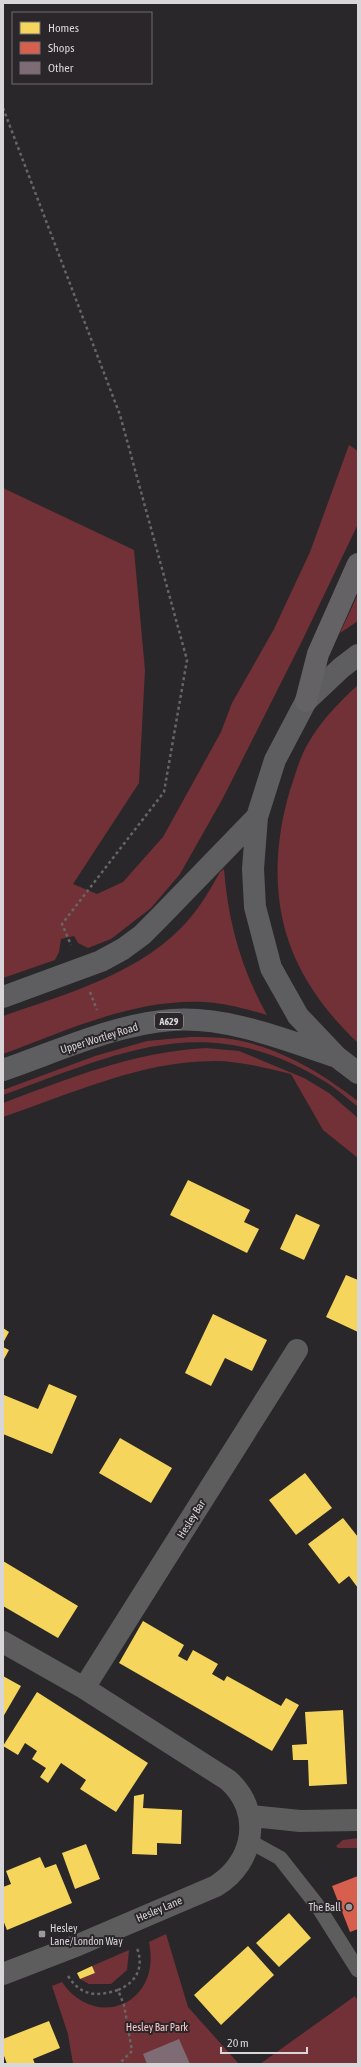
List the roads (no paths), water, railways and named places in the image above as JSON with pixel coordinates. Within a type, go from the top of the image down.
[{"type":"highway","points":[[306,701],[318,654],[358,564]]},
{"type":"main road","name":"A629","points":[[358,655],[341,668],[306,701],[275,760],[257,817],[253,869],[254,907],[271,968],[298,1016],[337,1057],[358,1073]]},
{"type":"main road","name":"A629","points":[[3,997],[101,961],[142,935],[257,817]]},
{"type":"main road","name":"Upper Wortley Road","points":[[3,1070],[106,1034],[138,1025],[172,1020],[204,1021],[280,1038],[337,1057]]},
{"type":"street","name":"Hesley Bar","points":[[84,1688],[298,1350]]},
{"type":"street","points":[[3,1642],[84,1688],[228,1780],[237,1788],[251,1816],[300,1821],[358,1820]]},
{"type":"street","name":"Hesley Lane","points":[[3,1974],[60,1952],[223,1882],[239,1865],[248,1841],[251,1816]]},
{"type":"lane","points":[[248,1841],[280,1858],[317,1905],[358,1970]]},
{"type":"place","name":"The Ball","points":[[349,1907]]},
{"type":"place","name":"Hesley Lane/London Way","points":[[42,1934]]},
{"type":"park label","name":"Hesley Bar Park","points":[[157,2027]]}]
